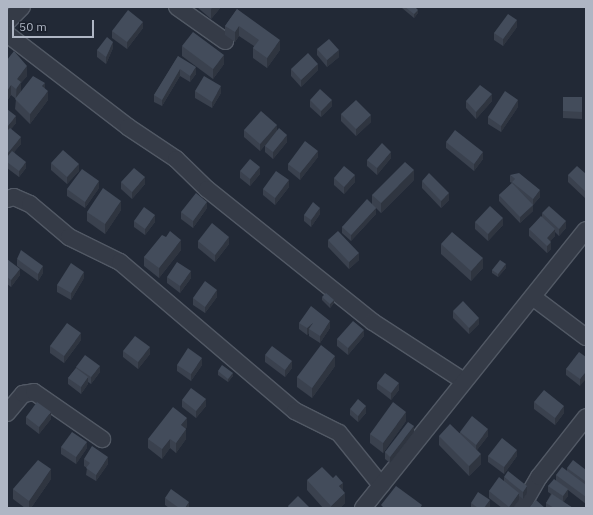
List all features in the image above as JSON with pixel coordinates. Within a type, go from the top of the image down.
[{"type":"street","points":[[7,22],[22,7]]},
{"type":"street","points":[[177,7],[225,41]]},
{"type":"street","points":[[7,34],[128,127],[165,151],[207,189],[274,239],[299,263],[373,322],[464,381]]},
{"type":"street","points":[[7,198],[14,197],[30,204],[69,237],[120,262],[295,411],[338,432],[381,485]]},
{"type":"street","points":[[363,508],[464,381],[534,298],[586,230]]},
{"type":"street","points":[[534,298],[586,337]]},
{"type":"street","points":[[7,413],[22,394],[34,392],[102,439]]},
{"type":"street","points":[[521,508],[539,477],[586,418]]},
{"type":"building","points":[[405,7],[415,7],[418,10],[414,14]]},
{"type":"building","points":[[237,9],[280,40],[267,58],[253,48],[259,40],[239,26],[235,32],[225,26]]},
{"type":"building","points":[[128,10],[143,22],[127,42],[112,31]]},
{"type":"building","points":[[508,14],[517,20],[503,39],[494,33]]},
{"type":"building","points":[[193,32],[224,55],[213,69],[182,46]]},
{"type":"building","points":[[107,37],[113,42],[106,57],[97,50]]},
{"type":"building","points":[[329,39],[339,50],[327,60],[317,49]]},
{"type":"building","points":[[14,51],[27,66],[17,79],[21,82],[16,89],[11,85],[7,91],[7,60]]},
{"type":"building","points":[[308,53],[318,64],[301,80],[291,69]]},
{"type":"building","points":[[178,56],[196,67],[190,76],[180,69],[162,100],[154,95]]},
{"type":"building","points":[[33,76],[45,83],[42,86],[48,91],[30,114],[15,99]]},
{"type":"building","points":[[204,76],[221,86],[212,102],[195,91]]},
{"type":"building","points":[[480,85],[492,94],[476,112],[466,101]]},
{"type":"building","points":[[320,89],[332,100],[321,111],[310,100]]},
{"type":"building","points":[[505,91],[518,100],[501,126],[488,117]]},
{"type":"building","points":[[563,97],[582,97],[582,112],[563,111]]},
{"type":"building","points":[[356,100],[371,115],[356,129],[341,114]]},
{"type":"building","points":[[7,109],[16,116],[7,127]]},
{"type":"building","points":[[261,111],[277,125],[260,144],[244,130]]},
{"type":"building","points":[[10,128],[21,137],[7,154],[7,131]]},
{"type":"building","points":[[279,128],[287,135],[273,152],[265,146]]},
{"type":"building","points":[[455,130],[483,152],[474,164],[446,142]]},
{"type":"building","points":[[305,141],[318,151],[300,173],[288,164]]},
{"type":"building","points":[[382,143],[391,152],[377,168],[367,160]]},
{"type":"building","points":[[63,150],[79,164],[67,177],[51,163]]},
{"type":"building","points":[[12,151],[26,162],[19,171],[7,162],[7,157]]},
{"type":"building","points":[[250,159],[260,167],[250,179],[240,171]]},
{"type":"building","points":[[405,162],[414,170],[381,203],[372,195]]},
{"type":"building","points":[[344,166],[355,175],[344,187],[334,178]]},
{"type":"building","points":[[577,166],[586,174],[586,192],[568,175]]},
{"type":"building","points":[[134,168],[145,177],[132,192],[121,182]]},
{"type":"building","points":[[82,169],[99,181],[85,202],[67,189]]},
{"type":"building","points":[[276,171],[289,180],[275,198],[263,189]]},
{"type":"building","points":[[429,173],[449,193],[441,201],[422,181]]},
{"type":"building","points":[[519,173],[540,190],[533,199],[512,182],[515,179],[510,175]]},
{"type":"building","points":[[512,183],[533,205],[520,217],[499,195]]},
{"type":"building","points":[[103,188],[121,201],[105,224],[87,212]]},
{"type":"building","points":[[196,193],[207,202],[193,221],[181,212]]},
{"type":"building","points":[[367,199],[376,208],[351,235],[342,227]]},
{"type":"building","points":[[313,202],[320,208],[311,220],[304,215]]},
{"type":"building","points":[[490,206],[503,218],[488,234],[475,222]]},
{"type":"building","points":[[549,206],[566,221],[559,229],[542,213]]},
{"type":"building","points":[[144,207],[155,215],[145,229],[134,221]]},
{"type":"building","points":[[541,216],[555,229],[547,238],[551,242],[547,246],[529,229]]},
{"type":"building","points":[[212,223],[229,237],[215,255],[198,241]]},
{"type":"building","points":[[170,231],[181,240],[159,268],[144,257],[162,235],[166,237]]},
{"type":"building","points":[[338,231],[359,253],[349,262],[328,240]]},
{"type":"building","points":[[452,232],[483,258],[471,271],[441,244]]},
{"type":"building","points":[[21,250],[43,266],[38,274],[17,259]]},
{"type":"building","points":[[7,259],[20,269],[11,280],[7,277]]},
{"type":"building","points":[[500,260],[506,264],[498,274],[492,270]]},
{"type":"building","points":[[177,262],[191,271],[180,286],[167,277]]},
{"type":"building","points":[[71,263],[84,272],[71,293],[57,285]]},
{"type":"building","points":[[205,281],[217,290],[205,307],[193,298]]},
{"type":"building","points":[[326,293],[334,300],[330,304],[322,297]]},
{"type":"building","points":[[463,301],[479,318],[469,328],[453,311]]},
{"type":"building","points":[[311,306],[330,321],[320,336],[309,329],[313,323],[307,328],[299,323]]},
{"type":"building","points":[[353,321],[364,330],[348,348],[337,339]]},
{"type":"building","points":[[67,323],[81,333],[64,356],[50,346]]},
{"type":"building","points":[[135,336],[150,347],[138,362],[123,351]]},
{"type":"building","points":[[321,345],[335,356],[312,388],[297,377]]},
{"type":"building","points":[[272,346],[292,361],[285,370],[265,355]]},
{"type":"building","points":[[188,348],[202,358],[191,374],[177,365]]},
{"type":"building","points":[[579,352],[586,357],[586,372],[580,379],[566,369]]},
{"type":"building","points":[[85,355],[100,366],[91,377],[76,367]]},
{"type":"building","points":[[222,365],[233,373],[228,379],[218,371]]},
{"type":"building","points":[[76,368],[88,377],[81,387],[68,378]]},
{"type":"building","points":[[385,373],[399,383],[391,393],[377,383]]},
{"type":"building","points":[[191,388],[206,399],[196,411],[182,400]]},
{"type":"building","points":[[544,390],[564,406],[555,418],[534,402]]},
{"type":"building","points":[[358,399],[366,406],[358,416],[350,409]]},
{"type":"building","points":[[37,402],[51,412],[39,427],[26,417]]},
{"type":"building","points":[[393,402],[406,412],[383,443],[370,434]]},
{"type":"building","points":[[173,407],[187,418],[181,425],[186,429],[176,443],[170,439],[162,449],[148,439]]},
{"type":"building","points":[[472,416],[488,429],[476,445],[460,432]]},
{"type":"building","points":[[408,422],[414,426],[390,457],[385,452]]},
{"type":"building","points":[[450,424],[481,454],[469,466],[439,436]]},
{"type":"building","points":[[72,432],[87,442],[76,457],[61,447]]},
{"type":"building","points":[[502,438],[517,450],[504,467],[488,456]]},
{"type":"building","points":[[92,446],[108,457],[96,475],[86,468],[90,463],[84,459]]},
{"type":"building","points":[[38,460],[51,469],[29,501],[13,489]]},
{"type":"building","points":[[573,460],[586,470],[585,481],[567,468]]},
{"type":"building","points":[[322,467],[333,478],[336,475],[343,483],[339,486],[345,493],[331,506],[307,480]]},
{"type":"building","points":[[562,467],[586,485],[586,497],[556,475]]},
{"type":"building","points":[[508,471],[527,486],[523,492],[504,477]]},
{"type":"building","points":[[499,477],[519,493],[509,507],[489,491]]},
{"type":"building","points":[[554,479],[568,489],[563,496],[548,486]]},
{"type":"building","points":[[396,486],[422,505],[420,508],[384,508],[381,505]]},
{"type":"building","points":[[171,489],[189,502],[185,508],[179,508],[165,498]]},
{"type":"building","points":[[478,492],[490,500],[484,508],[478,508],[471,503]]},
{"type":"building","points":[[552,494],[573,508],[554,508],[546,503]]},
{"type":"building","points":[[298,496],[310,508],[289,508],[288,506]]},
{"type":"building","points":[[536,500],[545,508],[529,508]]}]
